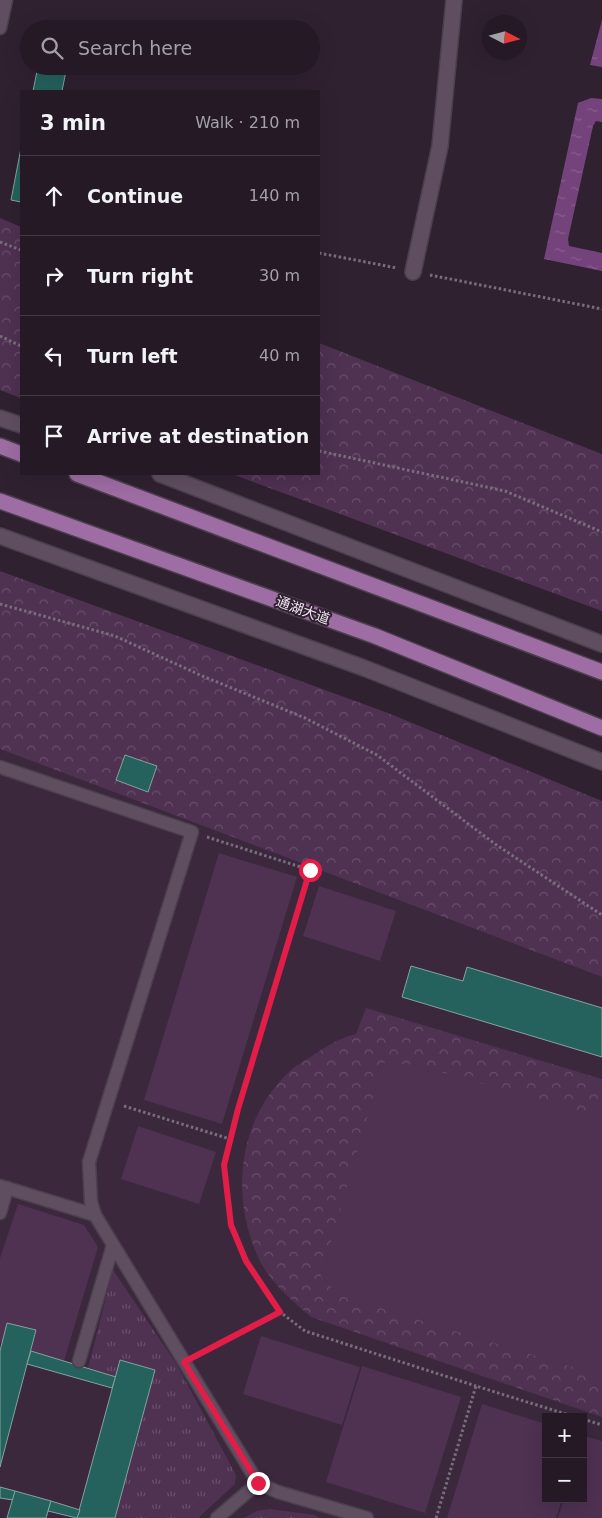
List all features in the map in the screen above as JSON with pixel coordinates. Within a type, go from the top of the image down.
[{"type":"main road","points":[[0,446],[20,454]]},
{"type":"main road","points":[[80,475],[602,672]]},
{"type":"main road","name":"通湖大道","points":[[0,501],[375,636],[602,728]]},
{"type":"street","points":[[414,272],[440,146],[454,0]]},
{"type":"street","points":[[0,418],[20,426]]},
{"type":"street","points":[[163,475],[602,644]]},
{"type":"street","points":[[0,536],[364,668],[602,762]]},
{"type":"lane","points":[[0,28],[6,0]]},
{"type":"lane","points":[[0,767],[192,832],[89,1162],[92,1202],[95,1215],[258,1483],[339,1514],[367,1518]]},
{"type":"lane","points":[[0,1213],[4,1187],[95,1215]]},
{"type":"lane","points":[[79,1361],[113,1245]]},
{"type":"lane","points":[[218,1518],[258,1483]]},
{"type":"path","points":[[0,242],[20,250]]},
{"type":"path","points":[[320,253],[602,309]]},
{"type":"path","points":[[0,336],[20,346]]},
{"type":"path","points":[[320,451],[505,491],[602,532]]},
{"type":"path","points":[[0,604],[115,636],[200,675],[305,718],[377,755],[495,844],[602,915]]},
{"type":"path","points":[[192,832],[310,870],[230,1139],[224,1165],[231,1225],[246,1261],[280,1312],[305,1331],[562,1413]]},
{"type":"path","points":[[108,1101],[230,1139]]},
{"type":"path","points":[[184,1362],[280,1312]]},
{"type":"path","points":[[436,1518],[476,1386]]},
{"type":"path","points":[[587,1420],[602,1425]]},
{"type":"shaded area","points":[[0,749],[602,977],[602,1518],[0,1518]]},
{"type":"green space","points":[[0,218],[20,227],[20,398],[0,390]]},
{"type":"green space","points":[[320,343],[602,454],[602,611],[235,475],[320,475]]},
{"type":"green space","points":[[0,571],[388,713],[602,801],[602,977],[0,749]]},
{"type":"green space","points":[[219,853],[297,877],[222,1124],[144,1100]]},
{"type":"green space","points":[[319,886],[396,911],[380,961],[303,936]]},
{"type":"green space","points":[[366,1008],[602,1079],[602,1417],[311,1317],[281,1290],[263,1266],[249,1233],[244,1209],[242,1184],[244,1159],[250,1135],[259,1112],[273,1090],[290,1071],[333,1043],[356,1034]]},
{"type":"green space","points":[[383,1063],[416,1065],[602,1118],[602,1376],[341,1296],[321,1277]]},
{"type":"green space","points":[[138,1126],[216,1152],[199,1204],[121,1179]]},
{"type":"green space","points":[[18,1204],[84,1225],[98,1247],[64,1361],[31,1351],[36,1330],[8,1323],[2,1343],[0,1342],[0,1258]]},
{"type":"green space","points":[[113,1270],[177,1365],[236,1475],[235,1484],[198,1518],[115,1518],[155,1370],[121,1360],[116,1377],[88,1368]]},
{"type":"green space","points":[[261,1336],[360,1367],[342,1425],[243,1394]]},
{"type":"green space","points":[[362,1366],[461,1397],[425,1513],[326,1482]]},
{"type":"green space","points":[[482,1404],[542,1423],[542,1503],[561,1503],[556,1518],[447,1518]]},
{"type":"green space","points":[[587,1437],[602,1441],[602,1518],[558,1518],[563,1503],[587,1503]]},
{"type":"green space","points":[[270,1509],[315,1515],[319,1518],[244,1518],[257,1511]]},
{"type":"water","points":[[602,20],[602,67],[590,65]]},
{"type":"water","points":[[591,98],[602,99],[602,122],[596,121],[593,126],[568,239],[569,246],[602,253],[602,271],[544,259],[578,103]]},
{"type":"building","points":[[36,75],[65,75],[62,90],[33,90]]},
{"type":"building","points":[[20,153],[20,202],[11,200]]},
{"type":"building","points":[[125,755],[157,766],[148,792],[116,780]]},
{"type":"building","points":[[411,966],[463,981],[467,967],[602,1008],[602,1057],[402,997]]},
{"type":"building","points":[[7,1323],[36,1330],[0,1467],[0,1351]]},
{"type":"building","points":[[31,1351],[116,1377],[112,1388],[27,1364]]},
{"type":"building","points":[[120,1360],[155,1370],[115,1518],[77,1518]]},
{"type":"building","points":[[0,1487],[15,1491],[13,1500],[0,1498]]},
{"type":"building","points":[[15,1491],[51,1501],[46,1518],[7,1518]]},
{"type":"building","points":[[51,1501],[80,1510],[77,1518],[48,1511]]},
{"type":"route","points":[[258,1483],[184,1362],[280,1312],[246,1261],[231,1225],[224,1165],[238,1109],[310,870]]}]
